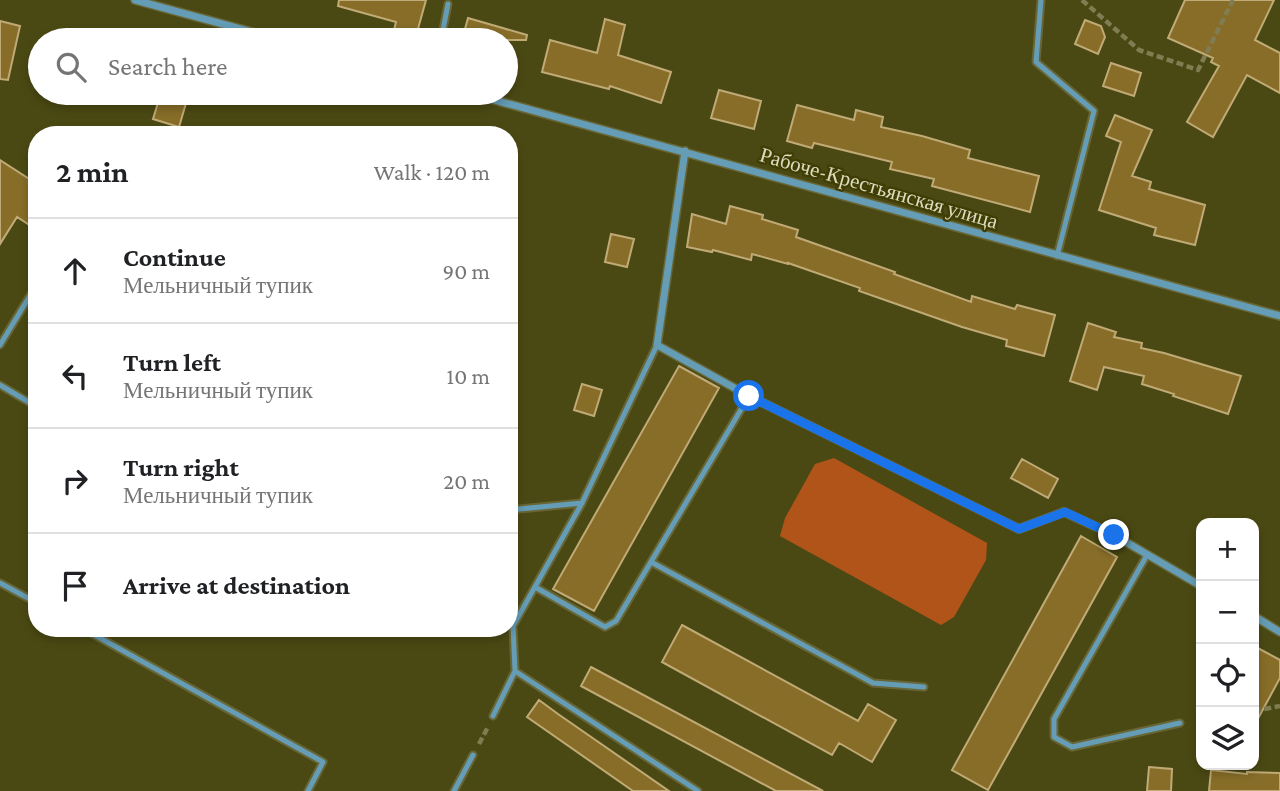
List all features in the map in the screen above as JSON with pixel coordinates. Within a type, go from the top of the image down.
[{"type":"street","points":[[135,0],[237,28]]},
{"type":"street","name":"Рабоче-Крестьянская улица","points":[[514,105],[1280,316]]},
{"type":"street","points":[[685,151],[657,345],[749,396],[1019,529],[1065,512],[1114,535],[1196,583]]},
{"type":"street","points":[[1259,620],[1280,632]]},
{"type":"lane","points":[[1041,0],[1037,62],[1094,111],[1057,256]]},
{"type":"lane","points":[[443,28],[448,4]]},
{"type":"lane","points":[[0,345],[28,299]]},
{"type":"lane","points":[[518,617],[582,503],[657,345]]},
{"type":"lane","points":[[0,385],[28,402]]},
{"type":"lane","points":[[535,587],[605,627],[616,621],[749,396]]},
{"type":"lane","points":[[518,509],[582,503]]},
{"type":"lane","points":[[1147,555],[1054,719],[1054,737],[1072,747],[1180,723]]},
{"type":"lane","points":[[651,562],[873,683],[924,687]]},
{"type":"lane","points":[[0,583],[28,598]]},
{"type":"lane","points":[[98,637],[323,762],[308,791]]},
{"type":"lane","points":[[493,716],[515,671],[513,637]]},
{"type":"lane","points":[[515,671],[698,791]]},
{"type":"lane","points":[[454,791],[473,755]]},
{"type":"path","points":[[1082,0],[1139,50],[1198,70],[1233,0]]},
{"type":"path","points":[[1259,710],[1280,706]]},
{"type":"path","points":[[473,755],[493,716]]},
{"type":"shaded area","points":[[834,458],[987,543],[986,560],[954,617],[941,625],[780,536],[785,518],[815,464]]},
{"type":"building","points":[[339,0],[426,0],[418,28],[394,28],[396,22],[338,6]]},
{"type":"building","points":[[1185,0],[1274,0],[1255,40],[1280,53],[1280,93],[1247,75],[1213,137],[1187,122],[1219,66],[1211,62],[1213,58],[1168,38]]},
{"type":"building","points":[[468,18],[503,28],[465,28]]},
{"type":"building","points":[[605,19],[625,25],[618,55],[671,72],[661,103],[610,86],[609,89],[542,72],[550,40],[597,53]]},
{"type":"building","points":[[1085,20],[1101,26],[1105,37],[1098,54],[1075,44]]},
{"type":"building","points":[[0,21],[20,26],[8,80],[0,79]]},
{"type":"building","points":[[518,32],[527,35],[526,40],[518,40]]},
{"type":"building","points":[[1111,63],[1141,73],[1134,96],[1103,86]]},
{"type":"building","points":[[719,90],[761,101],[754,129],[711,118]]},
{"type":"building","points":[[157,105],[185,105],[179,126],[153,119]]},
{"type":"building","points":[[797,105],[854,120],[856,110],[883,117],[881,127],[970,150],[968,158],[1039,176],[1030,212],[932,186],[934,179],[890,169],[892,162],[814,143],[812,148],[787,141]]},
{"type":"building","points":[[1115,115],[1152,130],[1132,176],[1151,182],[1149,189],[1205,205],[1195,245],[1154,235],[1156,228],[1099,210],[1121,142],[1106,136]]},
{"type":"building","points":[[0,160],[28,178],[28,224],[17,217],[0,244]]},
{"type":"building","points":[[730,206],[763,215],[762,219],[798,230],[796,237],[971,302],[972,296],[1015,309],[1017,305],[1055,315],[1044,356],[1006,346],[1007,340],[859,291],[860,288],[788,263],[752,254],[751,260],[713,250],[712,252],[687,247],[692,214],[726,224]]},
{"type":"building","points":[[611,234],[634,239],[627,267],[605,262]]},
{"type":"building","points":[[1088,323],[1116,332],[1114,337],[1142,343],[1141,348],[1241,376],[1228,414],[1142,384],[1144,376],[1104,367],[1097,390],[1070,381]]},
{"type":"building","points":[[679,366],[719,388],[594,611],[553,589]]},
{"type":"building","points":[[582,384],[602,390],[594,416],[574,410]]},
{"type":"building","points":[[1022,459],[1058,479],[1048,498],[1011,478]]},
{"type":"building","points":[[1081,536],[1117,557],[988,790],[952,770]]},
{"type":"building","points":[[682,625],[858,721],[868,704],[896,720],[872,762],[839,743],[832,755],[662,662]]},
{"type":"building","points":[[1259,649],[1280,660],[1280,678],[1259,717]]},
{"type":"building","points":[[591,667],[823,791],[776,791],[581,686]]},
{"type":"building","points":[[539,700],[669,791],[633,791],[527,717]]},
{"type":"building","points":[[1149,767],[1172,769],[1171,791],[1147,791]]},
{"type":"building","points":[[1211,770],[1247,774],[1280,773],[1280,791],[1209,791]]},
{"type":"route","points":[[749,396],[1019,529],[1065,512],[1114,535]]}]
